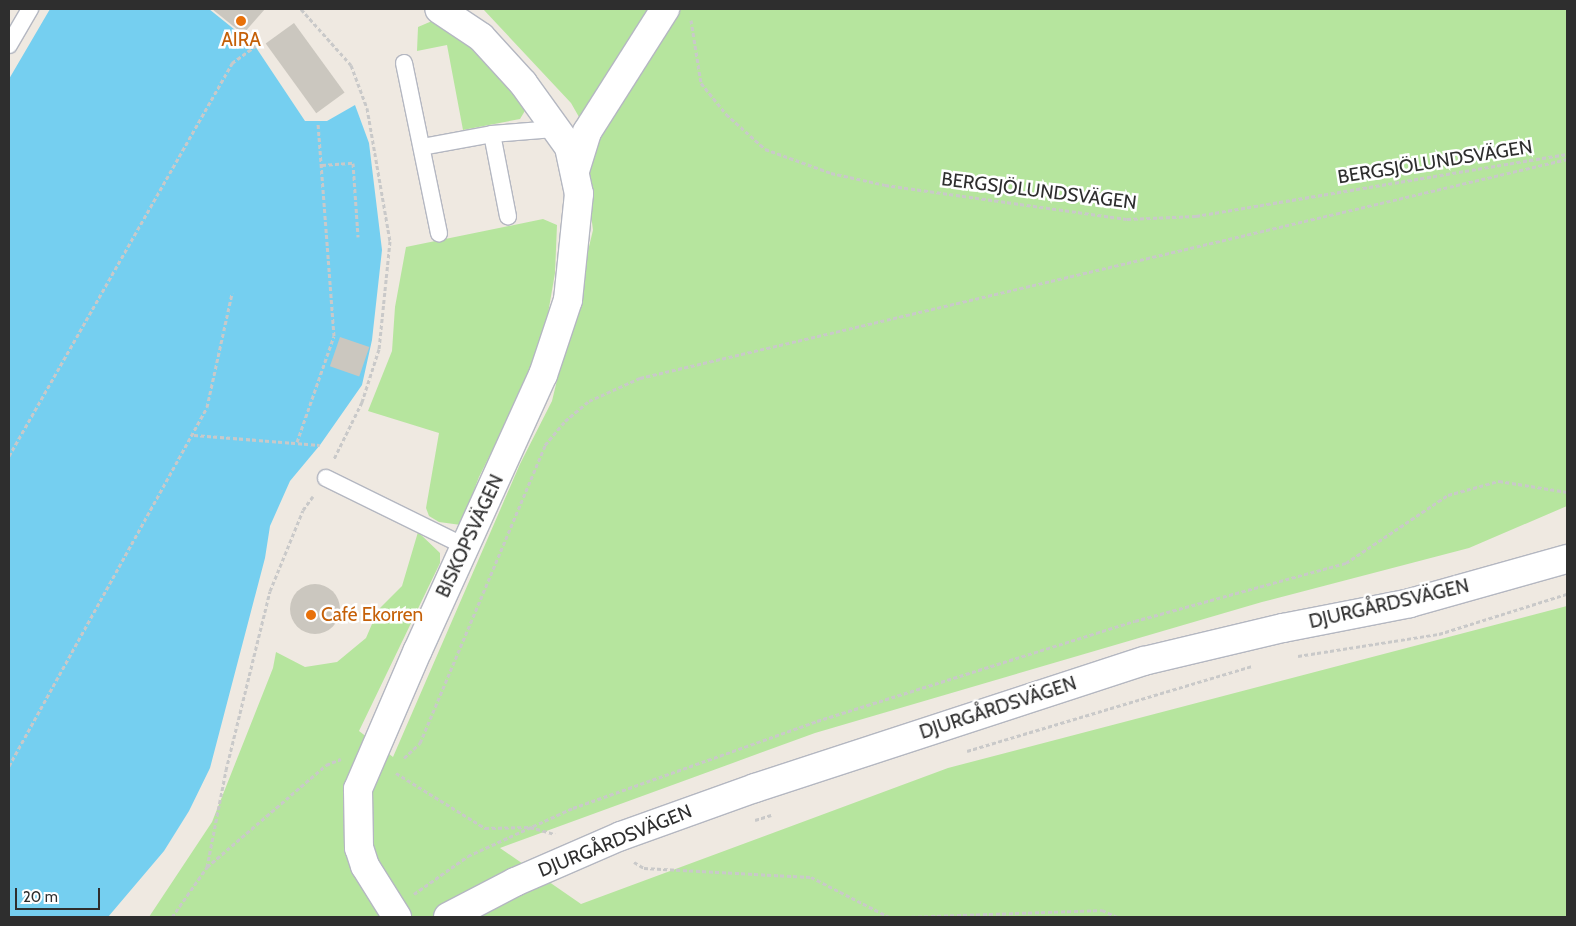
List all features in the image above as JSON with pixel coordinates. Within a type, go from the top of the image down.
[{"type":"street","name":"BISKOPSVÄGEN","points":[[394,914],[365,866],[357,827],[358,789],[378,746],[394,703],[543,374],[568,300],[579,194],[569,147],[554,129],[523,83],[481,38],[439,9]]},
{"type":"street","name":"BISKOPSVÄGEN","points":[[575,171],[587,132],[665,9]]},
{"type":"street","name":"DJURGÅRDSVÄGEN","points":[[448,917],[516,882],[621,836],[755,788],[1144,660],[1282,628],[1410,603],[1567,559]]},
{"type":"lane","points":[[9,45],[30,9]]},
{"type":"lane","points":[[404,62],[440,233]]},
{"type":"lane","points":[[422,146],[492,134],[554,129]]},
{"type":"lane","points":[[492,134],[508,216]]},
{"type":"lane","points":[[326,478],[466,547]]},
{"type":"path","points":[[207,867],[226,770],[270,591],[303,510],[326,478],[362,402],[379,349],[390,241],[367,108],[351,64],[302,9]]},
{"type":"path","name":"BERGSJÖLUNDSVÄGEN","points":[[691,18],[701,83],[726,114],[765,149],[831,173],[885,185],[1127,219],[1196,216],[1567,154]]},
{"type":"path","points":[[9,456],[232,64],[255,46]]},
{"type":"path","points":[[297,442],[334,336],[318,123]]},
{"type":"path","points":[[398,763],[420,743],[545,445],[565,421],[589,401],[640,378],[1567,159]]},
{"type":"path","points":[[322,165],[353,163],[358,237]]},
{"type":"path","points":[[9,766],[207,407],[232,292]]},
{"type":"path","points":[[193,435],[297,442],[320,446]]},
{"type":"path","points":[[394,914],[468,856],[573,808],[816,720],[1135,621],[1346,563],[1448,495],[1498,482],[1567,492]]},
{"type":"path","points":[[1295,657],[1439,634],[1567,594]]},
{"type":"path","points":[[961,753],[1257,665]]},
{"type":"path","points":[[172,917],[207,867],[326,764],[378,746]]},
{"type":"path","points":[[746,824],[774,814]]},
{"type":"path","points":[[626,866],[644,859]]},
{"type":"path","points":[[904,917],[1102,910],[1117,917]]},
{"type":"green space","points":[[483,9],[1567,9],[1567,506],[1469,548],[1262,602],[815,733],[500,848],[581,904],[948,768],[1567,606],[1567,917],[149,917],[212,822],[273,668],[276,652],[305,667],[337,662],[366,638],[378,610],[402,586],[418,532],[440,553],[440,563],[359,731],[393,757],[520,464],[552,401],[593,230],[587,185],[591,138],[571,103]]},
{"type":"green space","points":[[432,21],[444,23],[513,86],[526,109],[520,119],[463,130],[447,45],[417,51],[418,27]]},
{"type":"green space","points":[[543,219],[557,225],[555,273],[545,331],[524,387],[479,477],[461,525],[439,522],[429,516],[426,508],[439,433],[368,411],[392,351],[395,307],[406,247]]},
{"type":"water","points":[[50,9],[209,9],[255,46],[305,121],[327,121],[355,105],[369,143],[382,250],[372,340],[362,385],[320,445],[290,481],[270,526],[265,558],[210,768],[189,811],[164,851],[108,917],[9,917],[9,79]]},
{"type":"building","name":"AIRA","points":[[212,9],[265,9],[243,34]]},
{"type":"building","points":[[294,23],[345,93],[316,113],[266,44]]},
{"type":"building","points":[[340,337],[369,347],[359,376],[330,366]]},
{"type":"building","points":[[320,584],[333,591],[339,599],[339,619],[333,627],[325,633],[310,634],[297,627],[291,619],[290,604],[297,591],[305,585]]},
{"type":"place","name":"AIRA","points":[[241,21]]},
{"type":"place","name":"Café Ekorren","points":[[311,615]]}]
